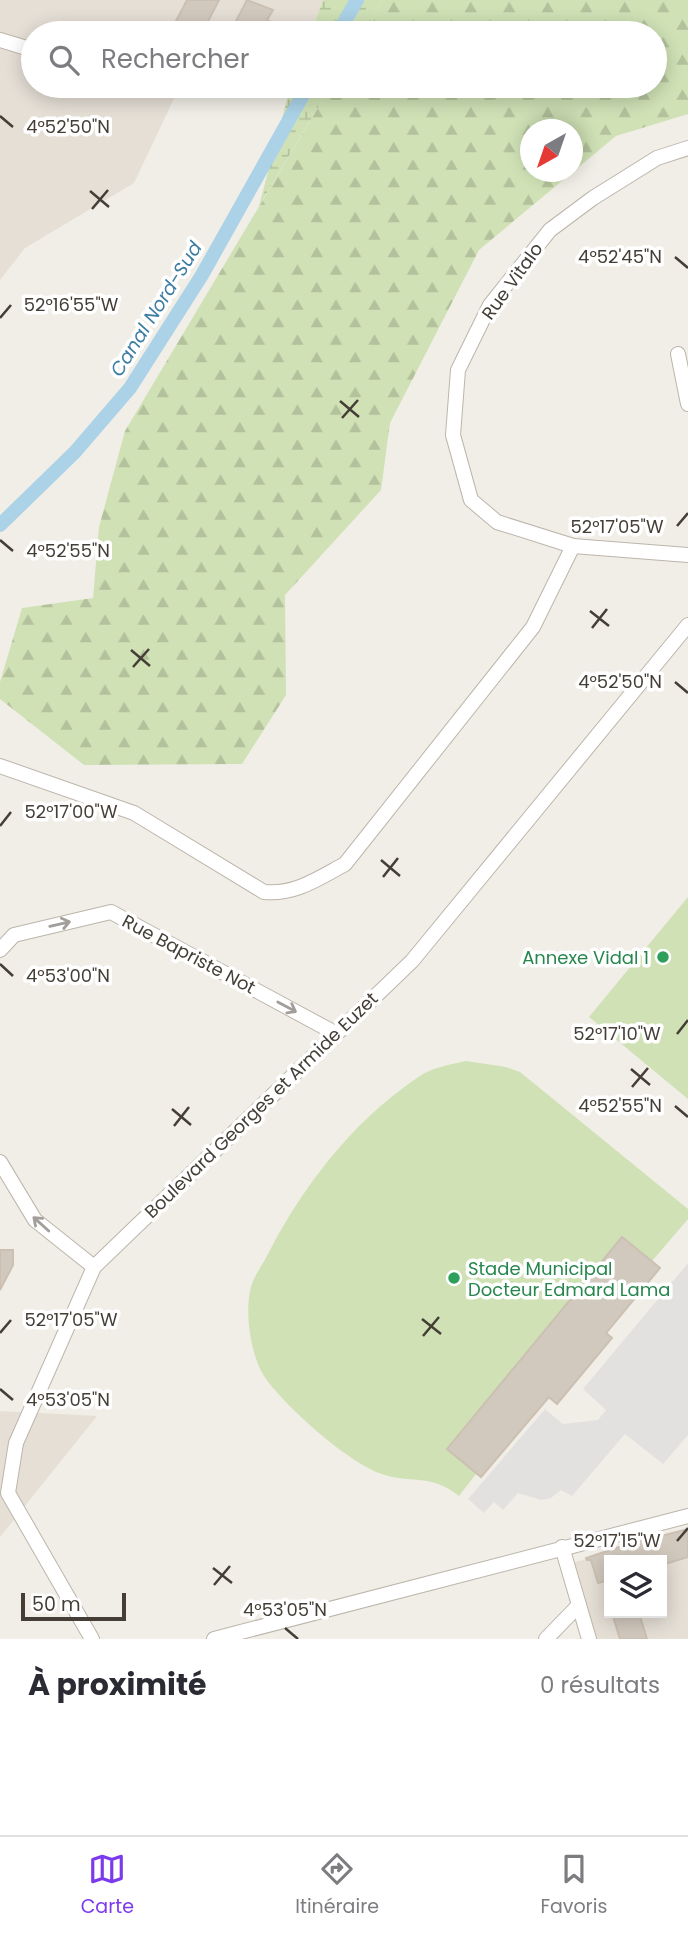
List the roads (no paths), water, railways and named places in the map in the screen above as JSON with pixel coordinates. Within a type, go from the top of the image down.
[{"type":"street","points":[[0,40],[21,46]]},
{"type":"street","name":"Rue Vitalo","points":[[688,148],[657,158],[593,198],[550,230],[490,305],[458,370],[453,435],[471,500],[497,522],[573,546],[688,555]]},
{"type":"street","points":[[678,354],[688,404]]},
{"type":"street","points":[[0,766],[134,813],[264,892],[280,894],[303,887],[345,864],[533,627],[573,546]]},
{"type":"street","name":"Boulevard Georges et Armide Euzet","points":[[92,1639],[8,1493],[16,1443],[94,1267],[412,961],[688,625]]},
{"type":"street","name":"Rue Bapriste Not","points":[[0,950],[14,935],[111,912],[335,1033]]},
{"type":"street","points":[[0,1162],[35,1220],[94,1267]]},
{"type":"street","points":[[214,1639],[688,1516]]},
{"type":"street","points":[[562,1547],[589,1639]]},
{"type":"street","points":[[546,1639],[579,1605]]},
{"type":"waterway","name":"Canal Nord-Sud","points":[[345,21],[357,0]]},
{"type":"waterway","name":"Canal Nord-Sud","points":[[0,525],[75,452],[130,388],[202,275],[301,98]]},
{"type":"place","name":"Annexe Vidal 1","points":[[663,957]]},
{"type":"place","name":"Stade Municipal Docteur Edmard Lama","points":[[454,1278]]}]
